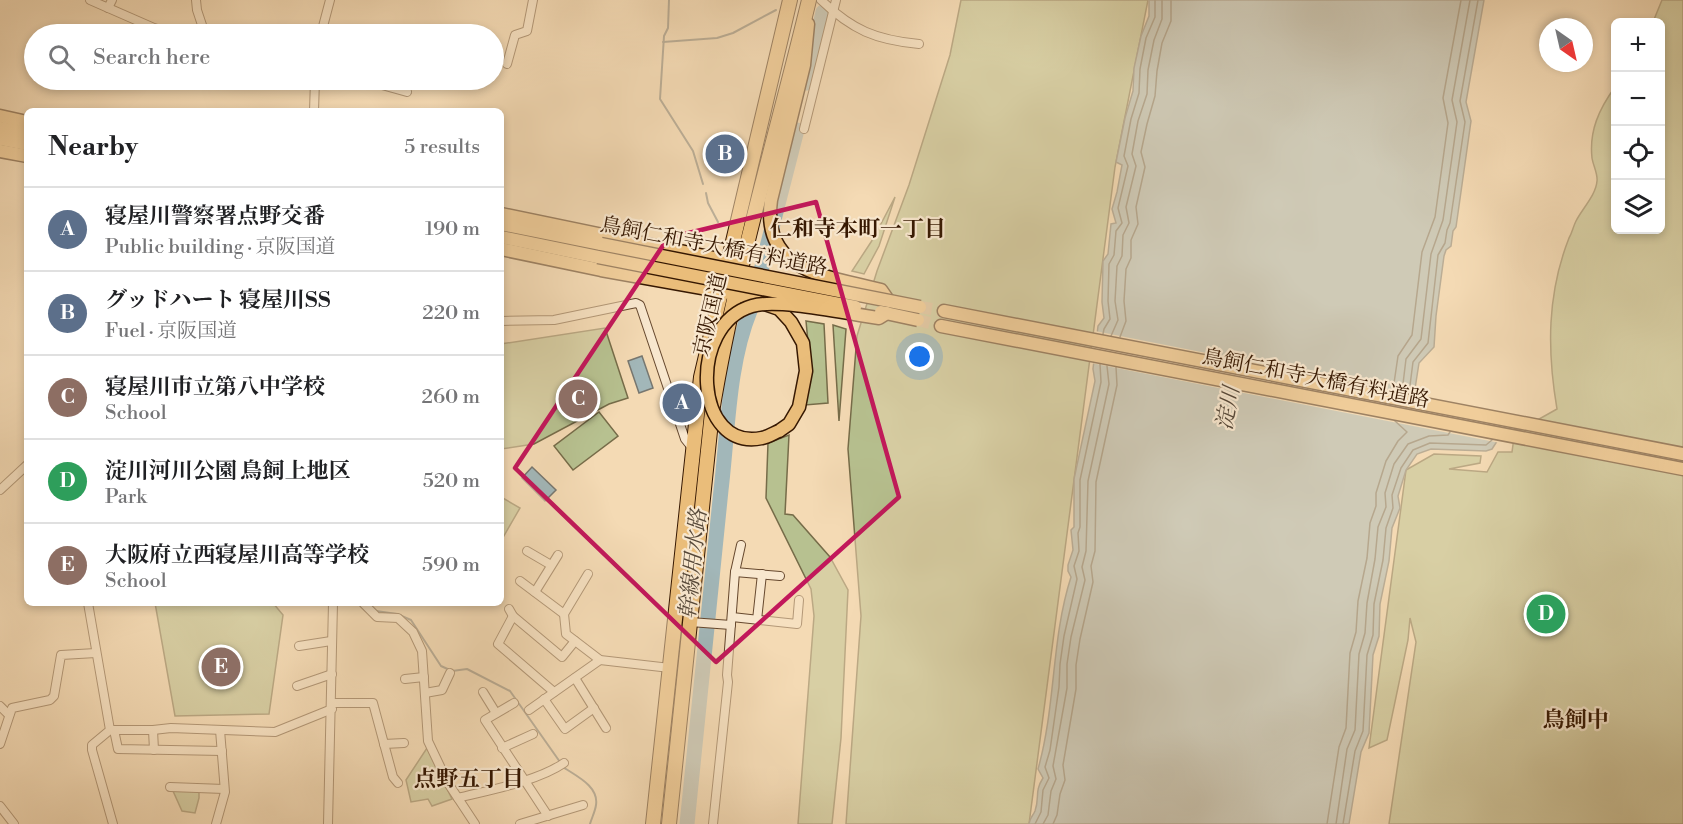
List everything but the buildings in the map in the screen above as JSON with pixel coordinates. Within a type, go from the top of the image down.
[{"type":"highway","name":"京阪国道","points":[[653,824],[701,377],[790,0]]},
{"type":"highway","name":"京阪国道","points":[[669,824],[695,622],[712,412],[719,366],[809,0]]},
{"type":"main road","points":[[809,0],[804,65],[771,200],[769,217],[773,237],[779,248],[797,266],[813,273],[881,290],[888,300]]},
{"type":"main road","points":[[0,116],[24,121]]},
{"type":"main road","points":[[0,128],[24,133]]},
{"type":"main road","points":[[0,139],[24,143]]},
{"type":"main road","points":[[0,151],[24,155]]},
{"type":"main road","points":[[504,215],[744,264]]},
{"type":"main road","name":"鳥飼仁和寺大橋有料道路","points":[[504,225],[920,307]]},
{"type":"main road","name":"鳥飼仁和寺大橋有料道路","points":[[504,238],[918,320]]},
{"type":"main road","points":[[504,250],[736,294],[779,309],[791,322],[803,343],[806,371],[799,407],[789,424],[779,431],[761,438],[742,438],[728,432],[714,415],[707,391],[710,354],[724,323],[745,309],[773,303],[879,318],[887,313]]},
{"type":"main road","name":"鳥飼仁和寺大橋有料道路","points":[[944,311],[1681,453]]},
{"type":"main road","name":"鳥飼仁和寺大橋有料道路","points":[[941,326],[1681,470]]},
{"type":"street","points":[[90,0],[145,24]]},
{"type":"street","points":[[108,8],[112,0]]},
{"type":"street","points":[[196,0],[202,24]]},
{"type":"street","points":[[324,24],[330,0]]},
{"type":"street","points":[[507,64],[515,35],[527,31],[534,0]]},
{"type":"street","points":[[821,0],[852,26],[891,41],[919,44]]},
{"type":"street","points":[[804,129],[836,0]]},
{"type":"street","points":[[314,108],[315,90]]},
{"type":"street","points":[[400,90],[407,92]]},
{"type":"street","points":[[796,103],[809,106]]},
{"type":"street","points":[[504,321],[554,320],[636,303],[640,305],[685,439],[693,449]]},
{"type":"street","points":[[0,489],[24,468]]},
{"type":"street","points":[[713,824],[728,682],[735,572],[741,545]]},
{"type":"street","points":[[527,551],[551,565]]},
{"type":"street","points":[[536,592],[558,555]]},
{"type":"street","points":[[735,572],[780,576]]},
{"type":"street","points":[[588,574],[564,614],[566,634],[600,660],[670,668]]},
{"type":"street","points":[[758,620],[762,574]]},
{"type":"street","points":[[520,581],[564,614]]},
{"type":"street","points":[[695,622],[714,624],[758,620],[797,624],[799,600]]},
{"type":"street","points":[[88,606],[96,653],[118,749],[222,751]]},
{"type":"street","points":[[328,824],[333,606]]},
{"type":"street","points":[[366,606],[376,617],[398,618],[413,632],[422,651],[428,741],[448,783],[476,824]]},
{"type":"street","points":[[554,692],[498,644],[511,612],[562,657],[575,641]]},
{"type":"street","points":[[299,646],[331,641]]},
{"type":"street","points":[[0,744],[12,708],[50,700],[54,696],[61,655],[96,653]]},
{"type":"street","points":[[529,710],[600,660]]},
{"type":"street","points":[[425,693],[442,690],[450,673]]},
{"type":"street","points":[[297,686],[332,674]]},
{"type":"street","points":[[405,680],[424,677]]},
{"type":"street","points":[[575,678],[606,729]]},
{"type":"street","points":[[483,692],[496,713]]},
{"type":"street","points":[[544,699],[565,729],[594,708]]},
{"type":"street","points":[[113,824],[92,750],[92,745],[112,730],[171,728],[275,732],[332,706],[373,703],[393,777],[398,783]]},
{"type":"street","points":[[514,703],[485,720],[548,816]]},
{"type":"street","points":[[0,706],[9,715]]},
{"type":"street","points":[[153,730],[154,750]]},
{"type":"street","points":[[216,824],[225,789],[220,730]]},
{"type":"street","points":[[502,748],[533,734]]},
{"type":"street","points":[[384,744],[404,743]]},
{"type":"street","points":[[458,798],[523,780],[564,763]]},
{"type":"street","points":[[170,787],[225,789]]},
{"type":"street","points":[[520,824],[583,805]]},
{"type":"street","points":[[0,806],[14,824]]},
{"type":"highlighted area","points":[[816,202],[899,497],[716,662],[515,468],[668,238]]},
{"type":"green space","points":[[961,0],[1148,0],[1115,167],[1029,824],[846,824],[861,616],[848,449],[857,336],[877,271],[909,185],[950,55]]},
{"type":"green space","points":[[1662,0],[1683,0],[1683,824],[1389,824],[1416,642],[1410,618],[1408,640],[1387,740],[1369,748],[1406,470],[1434,454],[1481,456],[1480,463],[1449,469],[1487,472],[1498,452],[1512,452],[1515,430],[1557,409],[1551,344],[1556,280],[1575,223],[1596,186],[1597,175],[1592,158],[1592,139],[1596,121],[1611,93],[1611,234],[1665,234],[1665,18],[1655,18]]},
{"type":"green space","points":[[895,197],[879,246],[864,274],[852,271],[873,239]]},
{"type":"green space","points":[[806,321],[824,324],[828,403],[805,405],[811,374]]},
{"type":"green space","points":[[833,325],[846,329],[839,421]]},
{"type":"green space","points":[[605,328],[628,398],[609,404],[534,444],[504,449],[504,344]]},
{"type":"green space","points":[[599,412],[618,436],[573,470],[554,446]]},
{"type":"green space","points":[[789,435],[785,514],[793,515],[830,557],[848,590],[841,738],[832,824],[798,824],[814,616],[811,589],[766,498],[768,443]]},
{"type":"green space","points":[[504,499],[520,508],[504,536]]},
{"type":"green space","points":[[156,606],[276,606],[283,615],[269,714],[175,716]]},
{"type":"green space","points":[[427,748],[452,799],[432,806],[428,799],[411,802],[406,780]]},
{"type":"green space","points":[[173,791],[199,791],[195,813],[182,811]]},
{"type":"water","name":"淀川","points":[[1149,0],[1484,0],[1466,102],[1471,121],[1456,227],[1453,231],[1451,246],[1446,250],[1444,256],[1434,347],[1419,363],[1412,408],[1505,429],[1492,449],[1486,451],[1431,449],[1417,454],[1406,470],[1398,496],[1400,508],[1392,528],[1389,561],[1380,604],[1379,636],[1373,655],[1369,733],[1361,752],[1349,824],[1029,824],[1035,811],[1043,778],[1038,769],[1048,721],[1060,624],[1071,577],[1068,565],[1073,550],[1071,530],[1074,527],[1074,479],[1095,381],[1093,369],[1098,326],[1104,318],[1103,261],[1108,254],[1111,224],[1116,223],[1112,209],[1122,165],[1116,162],[1133,91],[1134,68],[1141,36],[1149,16]]},
{"type":"water","points":[[642,356],[653,388],[639,393],[628,361]]},
{"type":"water","points":[[532,467],[556,490],[545,501],[522,478]]},
{"type":"pier","points":[[1095,331],[1418,395],[1416,406],[1507,427],[1508,430],[1500,443],[1091,363]]},
{"type":"waterway","points":[[669,0],[660,99],[693,151],[703,184]]},
{"type":"waterway","points":[[663,42],[717,38],[733,33],[776,10]]},
{"type":"waterway","name":"幹線用水路","points":[[807,83],[823,12]]},
{"type":"waterway","name":"幹線用水路","points":[[756,290],[797,130]]},
{"type":"waterway","points":[[706,193],[708,203],[718,222]]},
{"type":"waterway","name":"幹線用水路","points":[[687,824],[730,399],[737,354],[750,311]]},
{"type":"waterway","points":[[376,611],[397,614],[411,620],[441,666],[452,671],[467,669],[510,691],[560,762]]},
{"type":"waterway","points":[[563,767],[586,782],[594,792],[596,805],[590,824]]},
{"type":"tunnel","points":[[920,307],[944,311]]},
{"type":"tunnel","points":[[918,320],[941,326]]},
{"type":"place","name":"グッドハート 寝屋川SS","points":[[725,154]]},
{"type":"place","name":"寝屋川市立第八中学校","points":[[578,399]]},
{"type":"place","name":"寝屋川警察署点野交番","points":[[682,403]]},
{"type":"place","name":"淀川河川公園 鳥飼上地区","points":[[1546,614]]},
{"type":"place","name":"大阪府立西寝屋川高等学校","points":[[221,667]]},
{"type":"district","name":"仁和寺本町一丁目","points":[[858,228]]},
{"type":"district","name":"鳥飼中","points":[[1576,719]]},
{"type":"district","name":"点野五丁目","points":[[469,778]]}]
